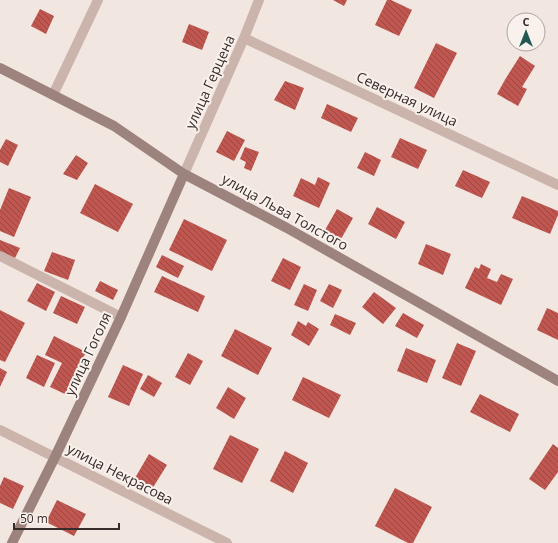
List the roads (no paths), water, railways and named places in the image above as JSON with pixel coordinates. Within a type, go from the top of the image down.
[{"type":"street","points":[[53,94],[98,0]]},
{"type":"street","name":"улица Герцена","points":[[184,174],[244,38],[259,0]]},
{"type":"street","name":"Северная улица","points":[[244,38],[558,185]]},
{"type":"street","name":"улица Льва Толстого","points":[[0,68],[114,126],[184,174],[287,228],[558,380]]},
{"type":"street","name":"улица Гоголя","points":[[12,543],[55,457],[121,317],[184,174]]},
{"type":"street","points":[[0,256],[121,317]]},
{"type":"street","name":"улица Некрасова","points":[[0,430],[227,543]]}]
